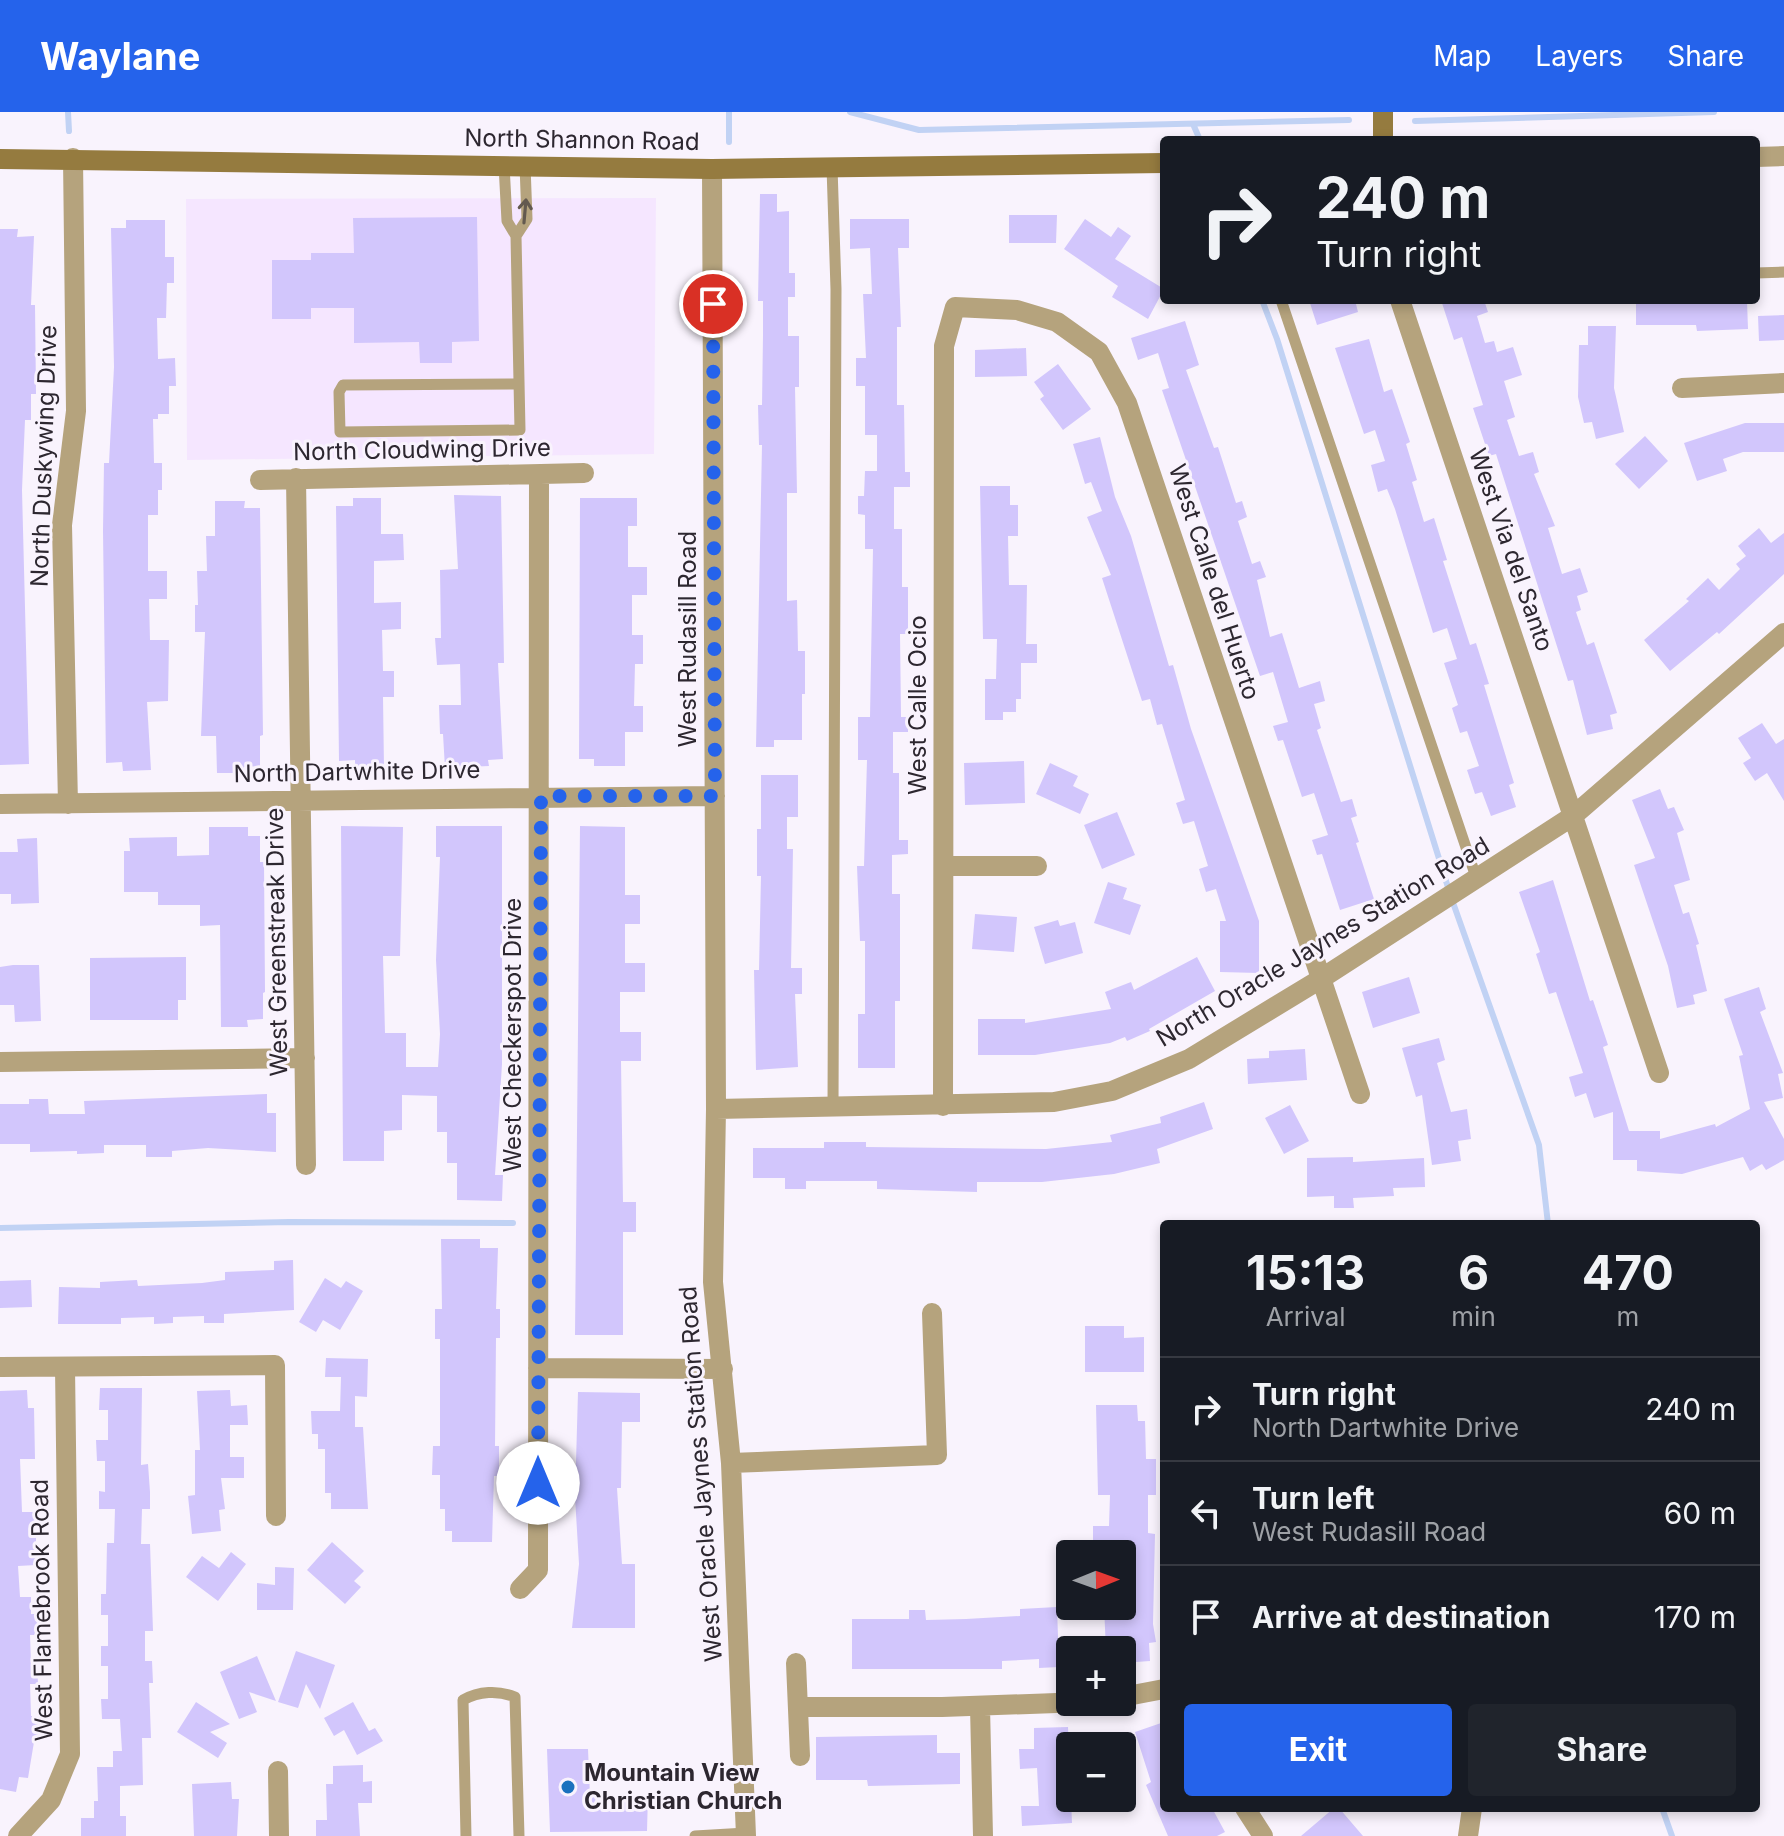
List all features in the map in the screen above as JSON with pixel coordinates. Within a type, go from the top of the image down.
[{"type":"street","points":[[1383,112],[1383,136]]},
{"type":"street","points":[[1760,157],[1784,156]]},
{"type":"street","name":"North Duskywing Drive","points":[[68,804],[62,525],[76,411],[73,158]]},
{"type":"street","name":"North Shannon Road","points":[[0,159],[712,169],[1160,163]]},
{"type":"street","name":"West Rudasill Road","points":[[712,169],[716,1109]]},
{"type":"street","name":"West Via del Santo","points":[[1401,304],[1659,1073]]},
{"type":"street","name":"West Calle Ocio","points":[[943,1106],[944,346],[955,307]]},
{"type":"street","name":"West Calle del Huerto","points":[[955,307],[1017,310],[1057,322],[1099,352],[1127,403],[1319,980],[1360,1094]]},
{"type":"street","points":[[1682,388],[1784,383]]},
{"type":"street","name":"North Cloudwing Drive","points":[[260,480],[584,473]]},
{"type":"street","name":"West Checkerspot Drive","points":[[520,1589],[538,1570],[539,475]]},
{"type":"street","name":"West Greenstreak Drive","points":[[296,478],[306,1165]]},
{"type":"street","name":"North Oracle Jaynes Station Road","points":[[716,1109],[1054,1102],[1112,1091],[1189,1059],[1319,980],[1573,816],[1781,642]]},
{"type":"street","name":"North Dartwhite Drive","points":[[0,804],[715,796]]},
{"type":"street","points":[[944,866],[1037,866]]},
{"type":"street","points":[[0,1062],[305,1058]]},
{"type":"street","name":"West Oracle Jaynes Station Road","points":[[716,1109],[713,1282],[731,1463],[746,1834]]},
{"type":"street","points":[[731,1463],[937,1455],[932,1313]]},
{"type":"street","points":[[0,1367],[275,1365],[276,1516]]},
{"type":"street","name":"West Flamebrook Road","points":[[18,1836],[51,1800],[70,1754],[65,1367]]},
{"type":"street","points":[[538,1368],[723,1369]]},
{"type":"street","points":[[796,1663],[800,1756]]},
{"type":"street","points":[[1136,1694],[1160,1690]]},
{"type":"street","points":[[798,1707],[980,1707],[1056,1703]]},
{"type":"street","points":[[980,1707],[983,1836]]},
{"type":"street","points":[[278,1771],[279,1836]]},
{"type":"street","points":[[1248,1812],[1263,1836]]},
{"type":"street","points":[[1468,1836],[1471,1812]]},
{"type":"lane","points":[[515,165],[527,219],[516,236]]},
{"type":"lane","points":[[515,165],[507,221],[516,236],[520,430],[340,432],[339,392],[343,385],[518,384]]},
{"type":"lane","points":[[832,167],[836,289],[833,1108]]},
{"type":"lane","points":[[1760,273],[1784,272]]},
{"type":"lane","points":[[1282,304],[1477,880]]},
{"type":"lane","points":[[466,1836],[463,1700],[474,1694],[504,1692],[515,1697],[519,1836]]},
{"type":"lane","points":[[695,1836],[746,1834]]},
{"type":"shaded area","points":[[656,198],[654,454],[187,460],[186,199]]},
{"type":"building","points":[[760,194],[777,194],[777,212],[789,211],[789,273],[795,273],[795,297],[788,297],[788,336],[799,336],[799,387],[795,387],[797,493],[787,493],[787,601],[797,600],[798,651],[805,651],[805,694],[802,694],[802,740],[774,740],[774,747],[756,747],[762,445],[759,445],[758,405],[762,405],[763,335],[763,301],[758,301]]},
{"type":"building","points":[[1009,215],[1057,215],[1056,243],[1009,243]]},
{"type":"building","points":[[477,217],[479,341],[452,342],[452,363],[420,363],[419,342],[354,343],[354,308],[311,308],[311,319],[272,319],[272,260],[311,260],[311,253],[354,253],[353,218]]},
{"type":"building","points":[[850,219],[909,219],[909,248],[898,248],[901,327],[897,327],[897,405],[904,405],[905,472],[910,472],[910,487],[894,487],[894,529],[902,529],[902,587],[908,587],[908,634],[900,634],[901,717],[908,717],[908,732],[893,732],[893,773],[899,773],[899,840],[908,840],[908,854],[892,855],[892,894],[900,894],[900,1001],[895,1001],[895,1068],[858,1068],[858,1014],[865,1014],[865,941],[860,941],[857,866],[864,866],[867,760],[858,760],[858,717],[870,717],[873,549],[865,549],[865,515],[858,514],[858,496],[864,496],[865,471],[877,471],[877,435],[865,435],[865,386],[856,386],[856,358],[866,358],[863,294],[872,294],[870,248],[850,249]]},
{"type":"building","points":[[1085,219],[1111,237],[1118,227],[1131,236],[1115,259],[1160,287],[1160,296],[1148,319],[1112,297],[1118,286],[1064,249]]},
{"type":"building","points":[[126,220],[165,220],[165,257],[174,257],[174,283],[167,283],[166,318],[157,318],[158,359],[175,358],[176,386],[169,386],[169,414],[158,414],[158,419],[153,419],[154,463],[162,463],[162,490],[158,490],[158,515],[148,515],[148,571],[167,571],[167,599],[149,599],[150,640],[169,640],[168,701],[147,702],[151,770],[123,771],[122,762],[106,763],[103,531],[104,463],[109,463],[114,367],[111,228],[126,228]]},
{"type":"building","points":[[0,229],[18,229],[17,237],[34,236],[31,305],[35,305],[36,394],[31,394],[31,420],[25,420],[22,490],[29,764],[0,765]]},
{"type":"building","points":[[1310,304],[1356,304],[1358,312],[1317,325]]},
{"type":"building","points":[[1442,304],[1485,304],[1488,312],[1477,316],[1485,343],[1494,341],[1497,352],[1513,347],[1522,375],[1504,381],[1515,417],[1507,420],[1519,456],[1533,452],[1539,472],[1534,474],[1555,526],[1548,528],[1562,574],[1580,568],[1588,592],[1577,596],[1581,610],[1576,612],[1587,645],[1594,642],[1612,697],[1617,713],[1610,715],[1613,729],[1587,735],[1573,680],[1568,681],[1496,454],[1489,456],[1473,408],[1483,405],[1462,337],[1454,340]]},
{"type":"building","points":[[1636,304],[1747,304],[1748,329],[1697,331],[1696,325],[1636,325]]},
{"type":"building","points":[[1784,315],[1784,340],[1759,341],[1758,316]]},
{"type":"building","points":[[1185,321],[1199,365],[1186,370],[1214,448],[1218,447],[1236,503],[1242,501],[1247,517],[1238,521],[1252,564],[1260,561],[1266,577],[1257,580],[1270,637],[1282,633],[1299,688],[1320,681],[1325,701],[1314,704],[1321,728],[1317,730],[1341,802],[1352,799],[1357,816],[1351,818],[1359,842],[1356,843],[1374,899],[1340,910],[1322,854],[1317,855],[1312,840],[1328,835],[1314,793],[1302,797],[1283,740],[1278,741],[1273,726],[1288,722],[1273,672],[1260,676],[1162,390],[1169,388],[1158,353],[1138,360],[1131,338]]},
{"type":"building","points":[[1588,326],[1616,326],[1614,388],[1624,432],[1596,439],[1592,422],[1584,423],[1578,397],[1579,345],[1588,345]]},
{"type":"building","points":[[1369,339],[1384,392],[1392,389],[1410,442],[1406,444],[1417,480],[1412,482],[1424,522],[1434,518],[1447,560],[1443,561],[1470,645],[1476,643],[1489,684],[1484,685],[1514,783],[1509,785],[1516,807],[1491,816],[1482,792],[1475,794],[1467,770],[1479,766],[1467,731],[1460,733],[1452,708],[1458,705],[1444,663],[1457,659],[1447,628],[1433,633],[1395,509],[1387,489],[1378,492],[1371,465],[1385,461],[1375,430],[1364,434],[1335,348]]},
{"type":"building","points":[[1026,348],[1027,376],[975,377],[975,350]]},
{"type":"building","points":[[1058,364],[1091,409],[1063,430],[1040,399],[1044,396],[1034,382]]},
{"type":"building","points":[[1745,423],[1784,423],[1784,452],[1743,452],[1723,459],[1727,471],[1697,481],[1684,443]]},
{"type":"building","points":[[1645,436],[1668,461],[1639,489],[1615,464]]},
{"type":"building","points":[[1100,437],[1115,497],[1131,536],[1169,666],[1173,665],[1191,729],[1259,921],[1259,973],[1220,972],[1220,921],[1226,921],[1216,889],[1206,892],[1199,869],[1208,866],[1194,821],[1183,824],[1176,803],[1185,800],[1162,724],[1157,725],[1150,699],[1142,701],[1102,578],[1111,575],[1087,517],[1102,511],[1091,482],[1085,484],[1073,444]]},
{"type":"building","points":[[980,486],[1010,486],[1010,505],[1018,505],[1018,536],[1008,536],[1009,585],[1027,585],[1026,644],[1037,644],[1037,663],[1021,663],[1021,699],[1016,699],[1016,712],[1003,712],[1003,720],[985,720],[985,679],[996,679],[997,639],[983,639]]},
{"type":"building","points":[[454,495],[501,496],[504,663],[498,663],[503,759],[488,760],[489,766],[445,768],[443,734],[440,734],[439,705],[461,705],[460,664],[437,665],[435,638],[441,638],[440,570],[458,569]]},
{"type":"building","points":[[353,498],[381,498],[381,534],[403,534],[404,560],[374,561],[374,603],[401,602],[401,629],[382,630],[383,671],[394,671],[394,697],[383,697],[384,768],[355,769],[355,760],[339,761],[336,506],[353,506]]},
{"type":"building","points":[[580,498],[637,498],[637,526],[628,526],[628,567],[647,567],[647,595],[632,595],[632,635],[643,635],[643,664],[635,664],[634,706],[643,706],[643,732],[625,732],[625,766],[594,766],[594,759],[579,759]]},
{"type":"building","points":[[215,501],[245,501],[244,508],[260,508],[263,735],[260,736],[260,766],[244,767],[244,773],[217,773],[216,736],[201,736],[205,632],[195,632],[197,571],[207,571],[206,536],[215,536]]},
{"type":"building","points":[[1759,528],[1771,543],[1784,533],[1784,574],[1719,634],[1717,632],[1670,671],[1644,640],[1689,601],[1686,599],[1708,578],[1719,590],[1740,569],[1736,564],[1746,556],[1738,546]]},
{"type":"building","points":[[1762,723],[1776,744],[1784,739],[1784,801],[1767,773],[1755,781],[1743,763],[1751,758],[1738,738]]},
{"type":"building","points":[[1024,761],[1025,803],[965,805],[964,763]]},
{"type":"building","points":[[1050,763],[1078,776],[1073,786],[1089,794],[1080,814],[1036,794]]},
{"type":"building","points":[[761,775],[798,775],[798,817],[787,817],[787,849],[793,849],[791,968],[802,968],[802,994],[795,994],[798,1067],[756,1070],[754,970],[759,970],[761,876],[757,876],[757,829],[761,829]]},
{"type":"building","points":[[1660,789],[1668,809],[1674,807],[1684,830],[1677,833],[1690,880],[1674,885],[1683,914],[1689,912],[1699,944],[1696,945],[1707,991],[1693,995],[1695,1004],[1677,1008],[1668,966],[1634,865],[1655,858],[1632,800]]},
{"type":"building","points":[[1117,812],[1135,855],[1102,869],[1084,825]]},
{"type":"building","points":[[341,826],[403,827],[400,956],[383,956],[385,1033],[406,1033],[406,1067],[438,1067],[440,1034],[436,960],[440,857],[436,857],[436,826],[502,826],[502,1064],[495,1175],[503,1175],[502,1201],[457,1200],[457,1163],[447,1163],[447,1132],[437,1132],[437,1096],[402,1095],[402,1130],[384,1131],[384,1161],[343,1161]]},
{"type":"building","points":[[580,826],[625,827],[625,895],[640,895],[640,924],[625,924],[625,963],[645,963],[645,992],[620,992],[620,1032],[641,1032],[641,1061],[621,1061],[623,1202],[636,1202],[636,1232],[623,1232],[623,1335],[575,1335]]},
{"type":"building","points":[[209,827],[248,827],[248,836],[260,836],[260,862],[264,862],[265,992],[263,1019],[247,1020],[248,1027],[221,1027],[220,925],[200,926],[200,905],[158,905],[158,892],[124,892],[124,851],[130,851],[129,838],[177,837],[177,856],[209,855]]},
{"type":"building","points":[[37,838],[39,903],[11,904],[11,894],[0,894],[0,852],[18,852],[17,839]]},
{"type":"building","points":[[1553,880],[1590,1001],[1593,1000],[1608,1045],[1603,1047],[1629,1131],[1660,1131],[1660,1139],[1715,1124],[1716,1127],[1750,1109],[1739,1056],[1743,1055],[1724,999],[1759,987],[1766,1009],[1760,1012],[1783,1073],[1778,1074],[1783,1098],[1764,1102],[1784,1139],[1784,1160],[1766,1170],[1762,1164],[1750,1171],[1743,1157],[1682,1174],[1637,1171],[1637,1160],[1613,1160],[1613,1112],[1594,1118],[1586,1093],[1575,1097],[1569,1077],[1583,1073],[1556,992],[1549,994],[1536,954],[1540,952],[1519,892]]},
{"type":"building","points":[[1108,882],[1127,888],[1123,899],[1141,905],[1130,935],[1094,923]]},
{"type":"building","points":[[975,914],[1017,917],[1014,952],[972,949]]},
{"type":"building","points":[[1058,920],[1060,926],[1075,922],[1083,953],[1045,964],[1034,927]]},
{"type":"building","points":[[186,957],[186,1000],[178,1000],[178,1020],[90,1020],[90,958]]},
{"type":"building","points":[[1197,957],[1215,991],[1150,1031],[1127,1041],[1125,1037],[1110,1043],[1035,1055],[978,1055],[978,1019],[1025,1019],[1025,1023],[1111,1009],[1105,992],[1131,982],[1134,990]]},
{"type":"building","points":[[39,965],[41,1021],[15,1022],[14,1005],[0,1005],[0,967]]},
{"type":"building","points":[[1409,977],[1420,1013],[1373,1028],[1362,992]]},
{"type":"building","points":[[1439,1038],[1445,1060],[1437,1063],[1451,1112],[1467,1109],[1471,1139],[1458,1141],[1461,1161],[1432,1165],[1422,1095],[1416,1097],[1402,1048]]},
{"type":"building","points":[[1305,1049],[1307,1080],[1248,1084],[1247,1059],[1269,1058],[1269,1051]]},
{"type":"building","points":[[267,1094],[267,1113],[276,1113],[276,1152],[208,1148],[172,1151],[172,1157],[146,1157],[146,1145],[104,1145],[104,1153],[77,1154],[77,1151],[30,1152],[30,1144],[0,1144],[0,1104],[29,1104],[29,1099],[48,1099],[49,1114],[85,1114],[84,1101]]},
{"type":"building","points":[[1204,1102],[1213,1129],[1157,1149],[1160,1163],[1114,1174],[1042,1182],[977,1182],[977,1192],[877,1189],[877,1181],[806,1181],[806,1189],[785,1189],[785,1178],[753,1178],[753,1148],[824,1148],[824,1142],[866,1142],[866,1147],[1046,1149],[1112,1142],[1110,1135],[1161,1123],[1160,1117]]},
{"type":"building","points":[[1290,1105],[1309,1141],[1284,1154],[1265,1118]]},
{"type":"building","points":[[1353,1157],[1353,1162],[1424,1158],[1425,1187],[1393,1188],[1394,1196],[1353,1198],[1354,1208],[1334,1208],[1334,1196],[1307,1197],[1307,1158]]},
{"type":"building","points":[[441,1239],[480,1239],[480,1248],[498,1248],[496,1309],[500,1309],[500,1338],[496,1338],[495,1446],[499,1446],[499,1476],[494,1476],[492,1542],[452,1542],[452,1531],[445,1531],[445,1509],[440,1509],[440,1475],[432,1475],[433,1446],[440,1446],[440,1339],[435,1339],[435,1309],[442,1309]]},
{"type":"building","points":[[293,1260],[294,1310],[224,1314],[224,1323],[204,1323],[204,1316],[173,1317],[173,1323],[154,1324],[154,1317],[121,1318],[121,1324],[58,1324],[59,1287],[100,1288],[100,1282],[137,1280],[138,1286],[202,1283],[225,1280],[225,1272],[274,1270],[274,1261]]},
{"type":"building","points":[[325,1278],[341,1288],[346,1281],[363,1291],[340,1330],[323,1320],[316,1332],[299,1322]]},
{"type":"building","points":[[31,1280],[32,1307],[0,1308],[0,1281]]},
{"type":"building","points":[[1085,1326],[1124,1326],[1124,1338],[1144,1337],[1144,1372],[1085,1372]]},
{"type":"building","points":[[326,1358],[368,1359],[367,1397],[355,1396],[355,1427],[363,1427],[368,1509],[331,1509],[331,1493],[325,1493],[325,1449],[318,1449],[318,1434],[312,1434],[311,1411],[340,1411],[341,1377],[325,1377]]},
{"type":"building","points":[[100,1388],[142,1388],[141,1465],[148,1464],[150,1492],[150,1509],[142,1509],[141,1544],[150,1544],[153,1631],[145,1631],[145,1661],[152,1661],[153,1683],[149,1683],[151,1738],[142,1738],[143,1785],[120,1786],[120,1816],[126,1816],[126,1836],[81,1836],[81,1818],[94,1818],[94,1801],[98,1801],[97,1767],[113,1767],[113,1751],[122,1751],[120,1719],[102,1719],[101,1699],[108,1699],[108,1666],[101,1666],[101,1646],[108,1646],[108,1615],[101,1615],[101,1594],[106,1594],[107,1543],[114,1543],[115,1509],[99,1509],[99,1491],[105,1492],[105,1461],[97,1461],[96,1440],[108,1440],[108,1410],[99,1410]]},
{"type":"building","points":[[27,1390],[28,1408],[34,1408],[35,1459],[20,1459],[22,1512],[36,1512],[36,1565],[18,1566],[20,1597],[31,1597],[31,1614],[38,1614],[37,1635],[30,1635],[31,1664],[37,1664],[38,1684],[30,1684],[31,1716],[38,1716],[38,1736],[35,1736],[28,1778],[19,1777],[16,1792],[0,1789],[0,1391]]},
{"type":"building","points":[[230,1390],[231,1406],[247,1405],[248,1425],[230,1425],[230,1457],[244,1457],[244,1478],[221,1478],[225,1509],[219,1510],[221,1531],[192,1534],[188,1496],[195,1495],[195,1450],[200,1450],[197,1391]]},
{"type":"building","points":[[578,1392],[640,1393],[640,1422],[622,1422],[621,1488],[617,1488],[622,1564],[635,1564],[635,1628],[572,1628],[579,1564],[575,1497]]},
{"type":"building","points":[[1096,1405],[1137,1405],[1138,1421],[1145,1421],[1146,1459],[1156,1459],[1156,1495],[1148,1495],[1148,1533],[1155,1534],[1153,1624],[1156,1642],[1149,1643],[1150,1661],[1136,1662],[1136,1636],[1105,1636],[1105,1620],[1136,1620],[1136,1540],[1093,1540],[1093,1526],[1109,1526],[1110,1495],[1098,1495]]},
{"type":"building","points":[[332,1542],[364,1571],[354,1581],[361,1587],[345,1604],[307,1570]]},
{"type":"building","points":[[231,1552],[246,1564],[218,1601],[186,1577],[202,1556],[219,1568]]},
{"type":"building","points":[[275,1567],[294,1568],[293,1610],[257,1610],[257,1583],[275,1585]]},
{"type":"building","points":[[1056,1607],[1056,1667],[1039,1668],[1039,1659],[1002,1661],[1002,1669],[852,1669],[852,1619],[909,1619],[909,1610],[925,1610],[926,1620],[1020,1616],[1020,1609]]},
{"type":"building","points":[[296,1651],[335,1665],[320,1709],[306,1684],[298,1708],[278,1702]]},
{"type":"building","points":[[257,1656],[276,1701],[249,1692],[257,1712],[239,1719],[220,1672]]},
{"type":"building","points":[[196,1702],[230,1724],[210,1732],[227,1743],[218,1758],[177,1732]]},
{"type":"building","points":[[353,1702],[369,1731],[375,1728],[383,1741],[357,1755],[344,1730],[334,1736],[324,1718]]},
{"type":"building","points":[[1160,1723],[1160,1812],[1214,1812],[1225,1832],[1217,1836],[1168,1836],[1146,1785],[1151,1782],[1135,1732]]},
{"type":"building","points":[[1068,1727],[1068,1732],[1056,1732],[1056,1812],[1072,1812],[1072,1823],[1022,1826],[1021,1806],[1039,1806],[1037,1768],[1020,1769],[1019,1749],[1034,1749],[1034,1728]]},
{"type":"building","points":[[937,1735],[937,1753],[960,1753],[960,1784],[868,1786],[867,1780],[816,1780],[816,1737]]},
{"type":"building","name":"Mountain View Christian Church","points":[[547,1749],[588,1749],[590,1796],[648,1795],[647,1831],[550,1832]]},
{"type":"building","points":[[363,1765],[363,1782],[372,1781],[372,1803],[358,1803],[360,1836],[316,1836],[316,1820],[327,1820],[326,1784],[333,1784],[333,1766]]},
{"type":"building","points":[[231,1782],[232,1799],[239,1799],[237,1836],[194,1836],[192,1784]]},
{"type":"building","points":[[1329,1812],[1342,1812],[1363,1836],[1301,1836]]},
{"type":"waterway","points":[[68,112],[69,131]]},
{"type":"waterway","points":[[729,112],[729,142]]},
{"type":"waterway","points":[[850,112],[919,130],[1349,120]]},
{"type":"waterway","points":[[1415,121],[1714,112]]},
{"type":"waterway","points":[[1193,124],[1198,136]]},
{"type":"waterway","points":[[1264,304],[1451,897],[1539,1145],[1548,1220]]},
{"type":"waterway","points":[[0,1228],[289,1222],[513,1223]]},
{"type":"waterway","points":[[1663,1812],[1672,1836]]},
{"type":"place","name":"Mountain View Christian Church","points":[[568,1787]]},
{"type":"route","points":[[538,1483],[541,796],[715,796],[713,304]]}]
